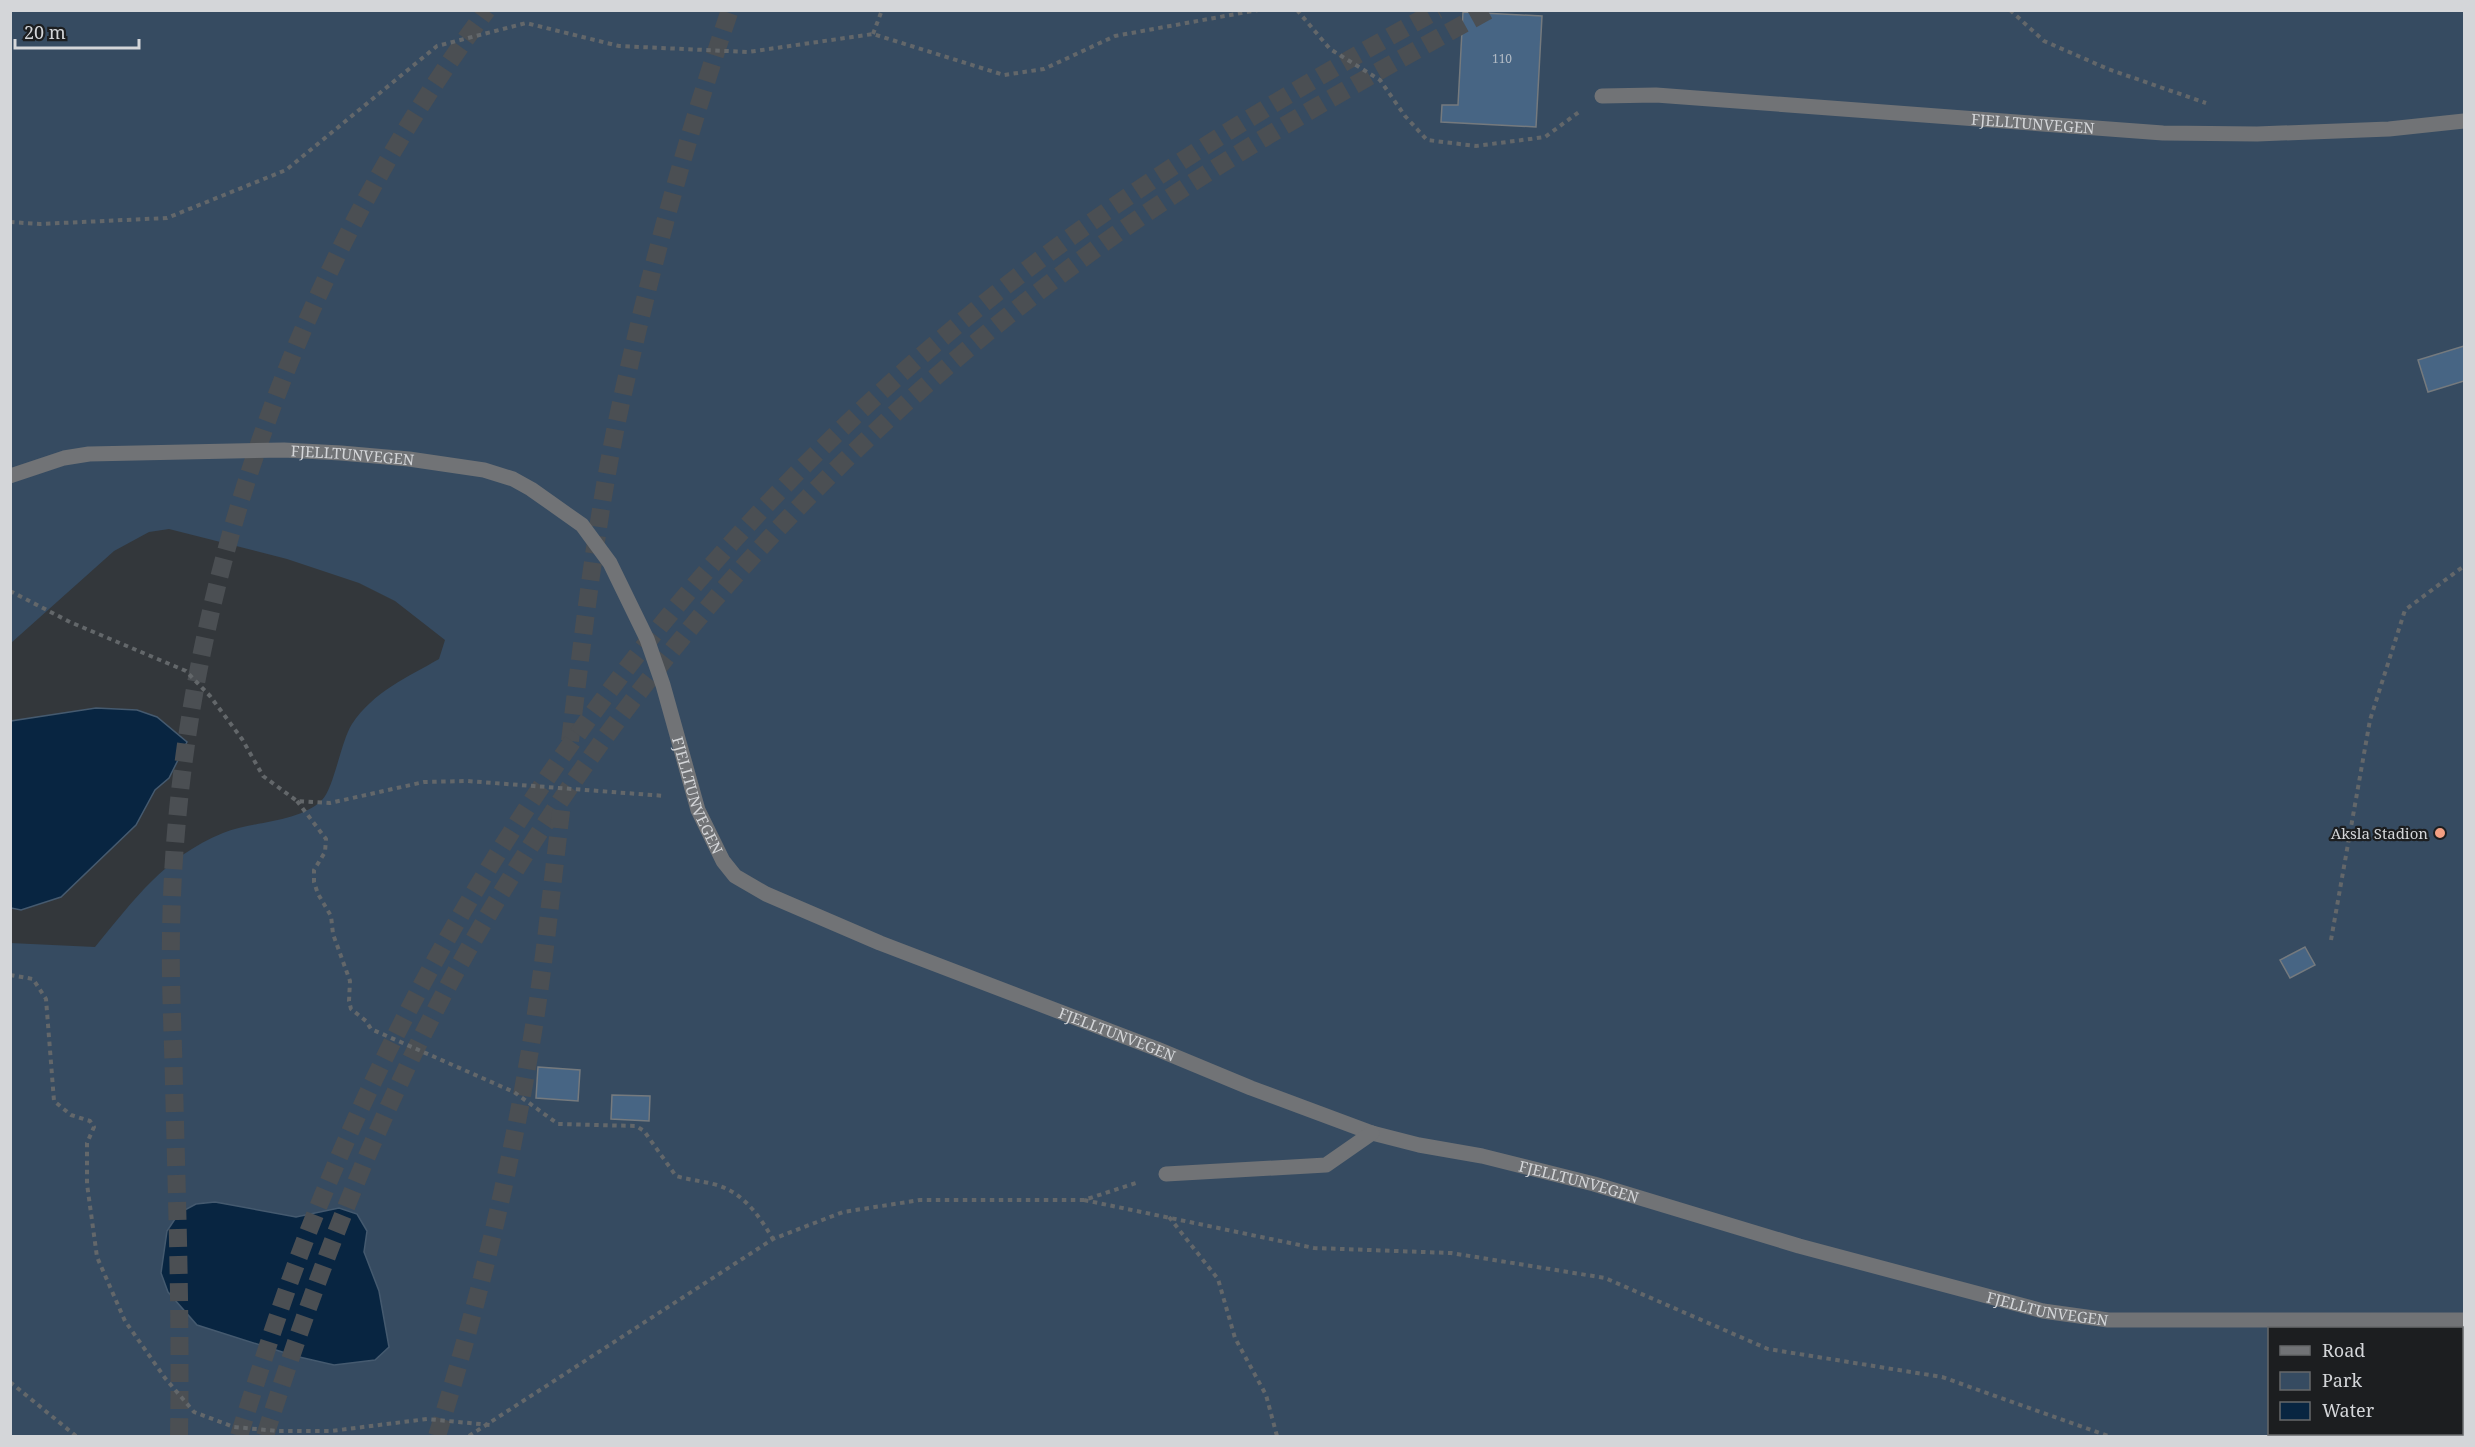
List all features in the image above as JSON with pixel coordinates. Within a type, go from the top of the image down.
[{"type":"street","name":"FJELLTUNVEGEN","points":[[1602,96],[1656,95],[2163,133],[2257,134],[2389,129],[2464,121]]},
{"type":"street","name":"FJELLTUNVEGEN","points":[[10,476],[64,458],[89,454],[284,450],[409,459],[484,470],[513,479],[582,525],[610,563],[647,639],[663,685],[695,799],[711,839],[723,861],[735,876],[766,894],[880,943],[1372,1133],[1419,1145],[1482,1156],[1594,1184],[1799,1246],[2052,1313],[2108,1320],[2464,1320]]},
{"type":"street","points":[[1166,1174],[1326,1164],[1372,1133]]},
{"type":"path","points":[[873,34],[882,10]]},
{"type":"path","points":[[10,222],[40,224],[167,218],[286,170],[437,46],[526,23],[619,46],[748,52],[873,34],[1004,75],[1044,69],[1114,36],[1258,10]]},
{"type":"path","points":[[1297,10],[1329,49],[1380,80],[1427,140],[1476,146],[1545,137],[1602,96]]},
{"type":"path","points":[[2010,10],[2044,41],[2108,69],[2210,104]]},
{"type":"path","points":[[2331,940],[2370,720],[2405,610],[2464,566]]},
{"type":"path","points":[[10,591],[70,622],[186,671],[210,696],[242,739],[263,776],[297,801],[326,839],[325,852],[314,870],[314,882],[331,916],[333,934],[350,981],[348,1001],[351,1009],[366,1021],[371,1029],[514,1092],[558,1124],[636,1126],[644,1131],[676,1176],[716,1185],[732,1192],[745,1201],[773,1239]]},
{"type":"path","points":[[297,801],[330,803],[424,782],[467,781],[695,799]]},
{"type":"path","points":[[10,975],[33,979],[46,999],[54,1101],[71,1114],[90,1121],[94,1127],[87,1143],[87,1184],[97,1257],[125,1321],[165,1378],[195,1412],[234,1426],[277,1431],[331,1431],[427,1419],[490,1425]]},
{"type":"path","points":[[1084,1200],[1166,1174]]},
{"type":"path","points":[[470,1437],[773,1239],[843,1212],[920,1200],[1084,1200],[1314,1248],[1451,1253],[1605,1278],[1768,1349],[1942,1377],[2108,1437]]},
{"type":"path","points":[[1169,1217],[1218,1280],[1235,1338],[1266,1395],[1277,1437]]},
{"type":"path","points":[[10,1382],[76,1437]]},
{"type":"green space","points":[[11,11],[2464,11],[2464,1436],[11,1436],[10,943],[95,947],[151,881],[183,855],[223,833],[288,817],[312,808],[326,794],[344,741],[360,713],[392,686],[439,659],[445,640],[395,601],[359,583],[287,559],[169,529],[149,532],[114,551],[11,643]]},
{"type":"water","points":[[96,708],[137,710],[157,717],[187,742],[169,778],[155,790],[136,825],[61,897],[21,910],[11,908],[11,721]]},
{"type":"water","points":[[215,1202],[296,1217],[339,1208],[357,1214],[367,1231],[364,1252],[379,1291],[389,1347],[375,1360],[334,1365],[295,1356],[197,1325],[168,1292],[161,1273],[167,1231],[179,1213],[196,1204]]},
{"type":"building","points":[[1463,12],[1542,16],[1536,127],[1441,122],[1442,105],[1458,105]]},
{"type":"building","points":[[2464,346],[2464,381],[2428,392],[2418,360]]},
{"type":"building","points":[[2305,947],[2315,965],[2290,978],[2280,960]]},
{"type":"building","points":[[538,1067],[580,1070],[578,1101],[536,1098]]},
{"type":"building","points":[[612,1095],[650,1096],[649,1121],[611,1119]]},
{"type":"tunnel","points":[[179,1436],[179,1304],[171,934],[178,812],[195,690],[222,568],[258,448],[303,330],[356,218],[418,110],[487,10]]},
{"type":"tunnel","points":[[570,741],[596,544],[616,426],[667,216],[730,10]]},
{"type":"tunnel","points":[[239,1436],[267,1347],[321,1200],[378,1072],[442,948],[514,828],[593,713],[679,603],[772,499],[871,401],[977,309],[1031,266],[1200,149],[1438,10]]},
{"type":"tunnel","points":[[265,1436],[303,1321],[346,1207],[394,1095],[448,986],[510,879],[577,777],[650,678],[728,584],[812,494],[900,409],[993,328],[1090,253],[1137,219],[1235,155],[1489,10]]},
{"type":"tunnel","points":[[437,1436],[492,1239],[514,1139],[537,1009],[562,804]]},
{"type":"place","name":"Aksla Stadion","points":[[2440,833]]}]
